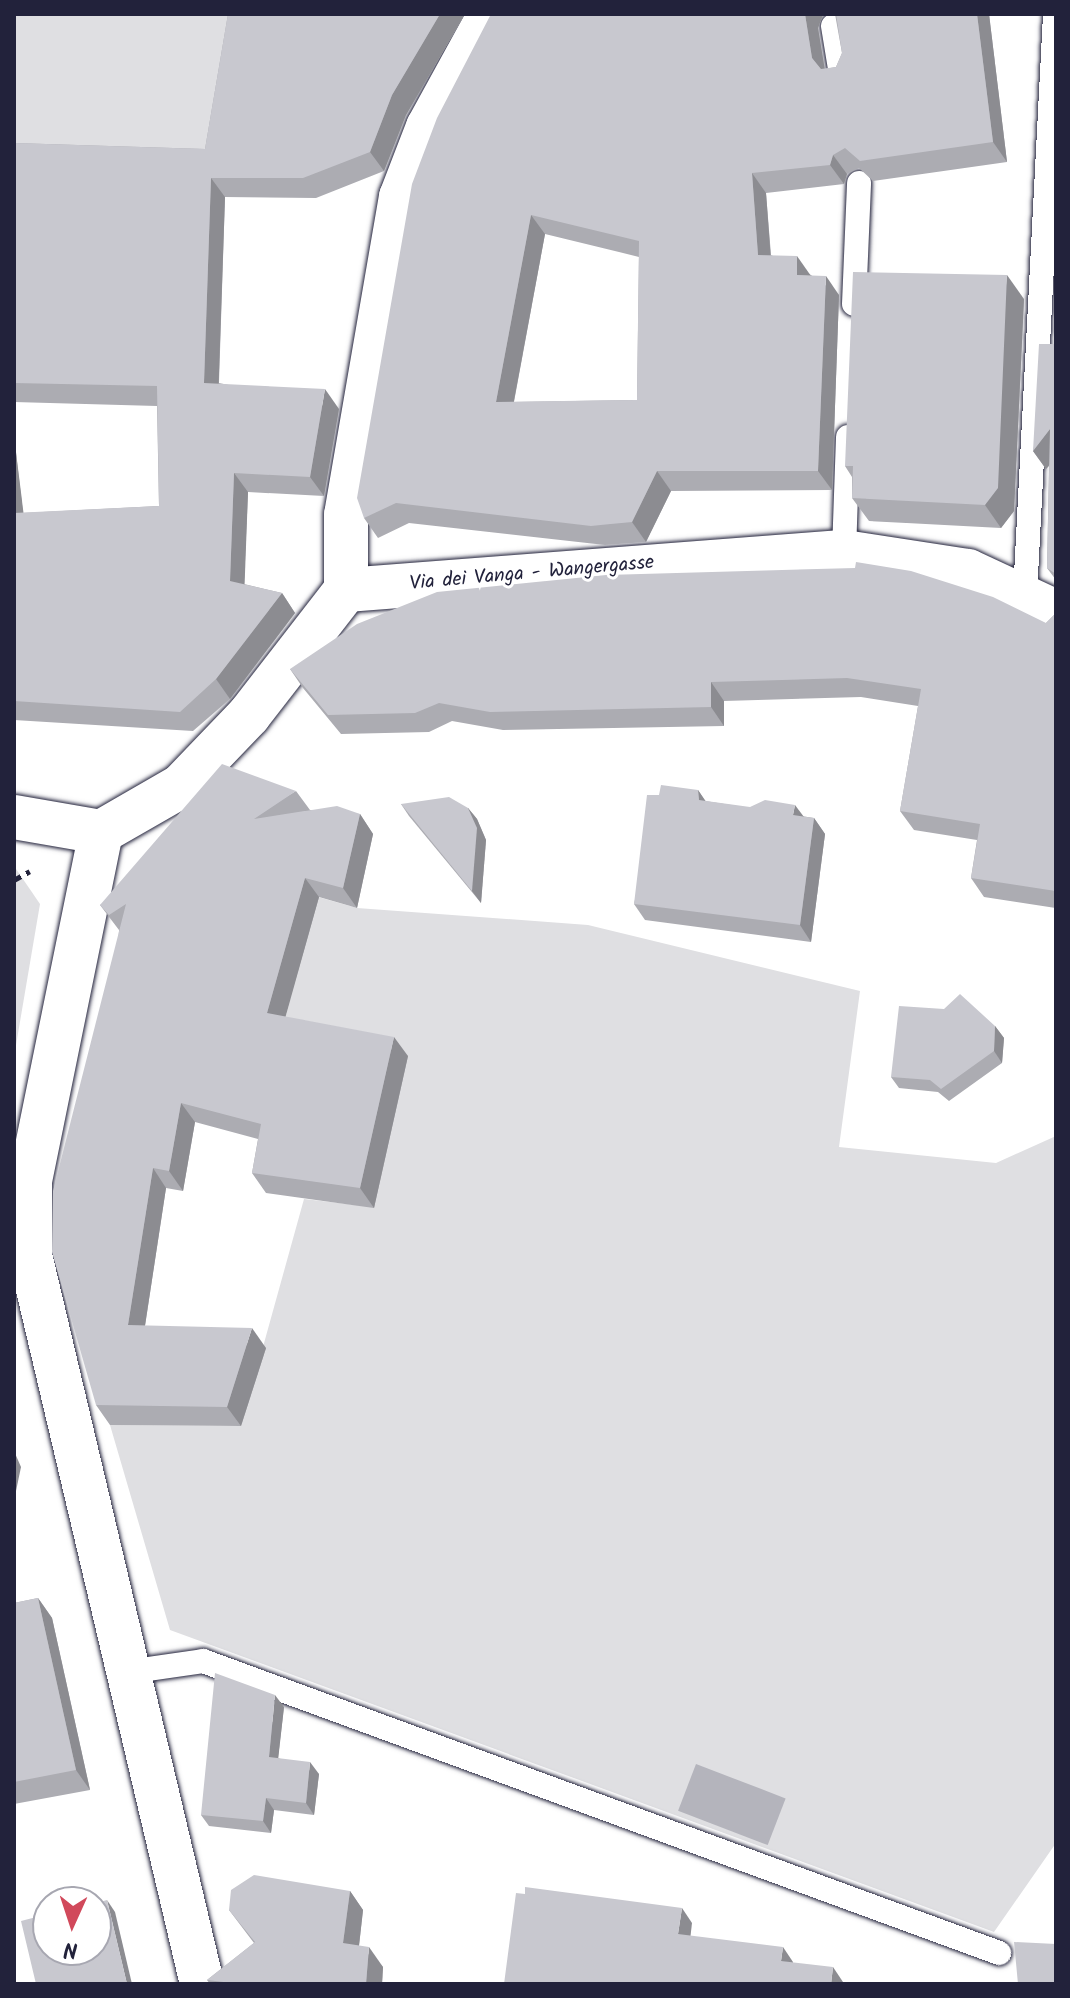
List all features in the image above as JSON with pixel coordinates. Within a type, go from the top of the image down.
[{"type":"street","points":[[14,817],[101,832],[181,786],[273,687],[346,590],[346,515],[401,197],[428,127],[490,14]]},
{"type":"street","name":"Via dei Vanga - Wangergasse","points":[[346,590],[844,552],[968,571],[1041,603]]},
{"type":"street","points":[[101,832],[30,1181],[30,1255],[202,1984]]},
{"type":"lane","points":[[1041,603],[1055,14]]},
{"type":"lane","points":[[833,26],[841,75]]},
{"type":"lane","points":[[853,333],[859,183]]},
{"type":"lane","points":[[844,552],[849,412]]},
{"type":"lane","points":[[128,1672],[203,1661],[999,1953]]},
{"type":"shaded area","points":[[14,14],[247,14],[219,169],[14,162]]},
{"type":"shaded area","points":[[14,866],[40,904],[14,1057]]},
{"type":"shaded area","points":[[318,897],[357,908],[588,925],[860,991],[839,1147],[996,1163],[1056,1136],[1056,1843],[994,1932],[170,1630],[110,1425],[241,1426],[304,1199],[374,1207],[281,1033]]},
{"type":"shaded area","points":[[696,1764],[786,1798],[768,1845],[678,1811]]},
{"type":"building","points":[[228,14],[440,14],[392,95],[370,152],[303,178],[211,178],[204,383],[325,389],[310,477],[234,473],[230,581],[282,593],[216,679],[180,712],[14,701],[14,513],[159,506],[157,386],[14,383],[14,143],[205,149]]},
{"type":"building","points":[[491,14],[805,14],[812,58],[821,69],[836,67],[842,53],[836,14],[977,14],[993,142],[860,161],[845,148],[833,155],[830,165],[752,173],[758,255],[797,256],[797,275],[826,276],[818,471],[657,471],[632,522],[591,526],[396,503],[364,518],[357,498],[412,184],[437,118]],"holes":[[[531,215],[639,241],[637,400],[496,402]]]},
{"type":"building","points":[[853,272],[1007,275],[998,488],[985,505],[852,498],[853,466],[845,466]]},
{"type":"building","points":[[1039,344],[1056,344],[1056,574],[1047,568],[1050,429],[1033,451]]},
{"type":"building","points":[[856,562],[911,571],[993,597],[1046,623],[1056,613],[1055,891],[971,878],[980,824],[900,811],[921,689],[847,678],[711,682],[711,707],[490,712],[439,703],[415,713],[328,715],[290,669],[357,624],[437,592],[606,575],[855,568]]},
{"type":"building","points":[[222,764],[296,791],[254,819],[337,806],[360,814],[343,888],[305,878],[267,1013],[394,1037],[360,1188],[252,1173],[261,1124],[181,1103],[169,1171],[153,1168],[128,1325],[252,1328],[227,1407],[96,1405],[52,1252],[53,1191],[126,904],[109,915],[100,905]]},
{"type":"building","points":[[661,785],[698,790],[699,800],[750,807],[765,800],[795,805],[793,815],[814,818],[800,925],[634,904],[647,795],[659,795]]},
{"type":"building","points":[[449,797],[468,808],[477,828],[472,891],[401,804]]},
{"type":"building","points":[[960,994],[995,1026],[994,1051],[941,1089],[930,1080],[891,1077],[899,1006],[944,1009]]},
{"type":"building","points":[[38,1598],[76,1770],[14,1782],[14,1603]]},
{"type":"building","points":[[215,1673],[275,1695],[269,1757],[310,1762],[306,1803],[266,1798],[263,1821],[201,1815]]},
{"type":"building","points":[[254,1875],[350,1891],[343,1943],[369,1947],[366,1984],[240,1984],[207,1980],[255,1942],[229,1910],[231,1890]]},
{"type":"building","points":[[525,1887],[682,1908],[678,1934],[783,1947],[781,1961],[833,1967],[831,1984],[504,1984],[516,1893],[525,1894]]},
{"type":"building","points":[[32,1918],[32,1966],[112,1966],[112,1921],[127,1984],[36,1984],[21,1921]]},
{"type":"building","points":[[1014,1942],[1056,1944],[1056,1984],[1018,1984]]}]
